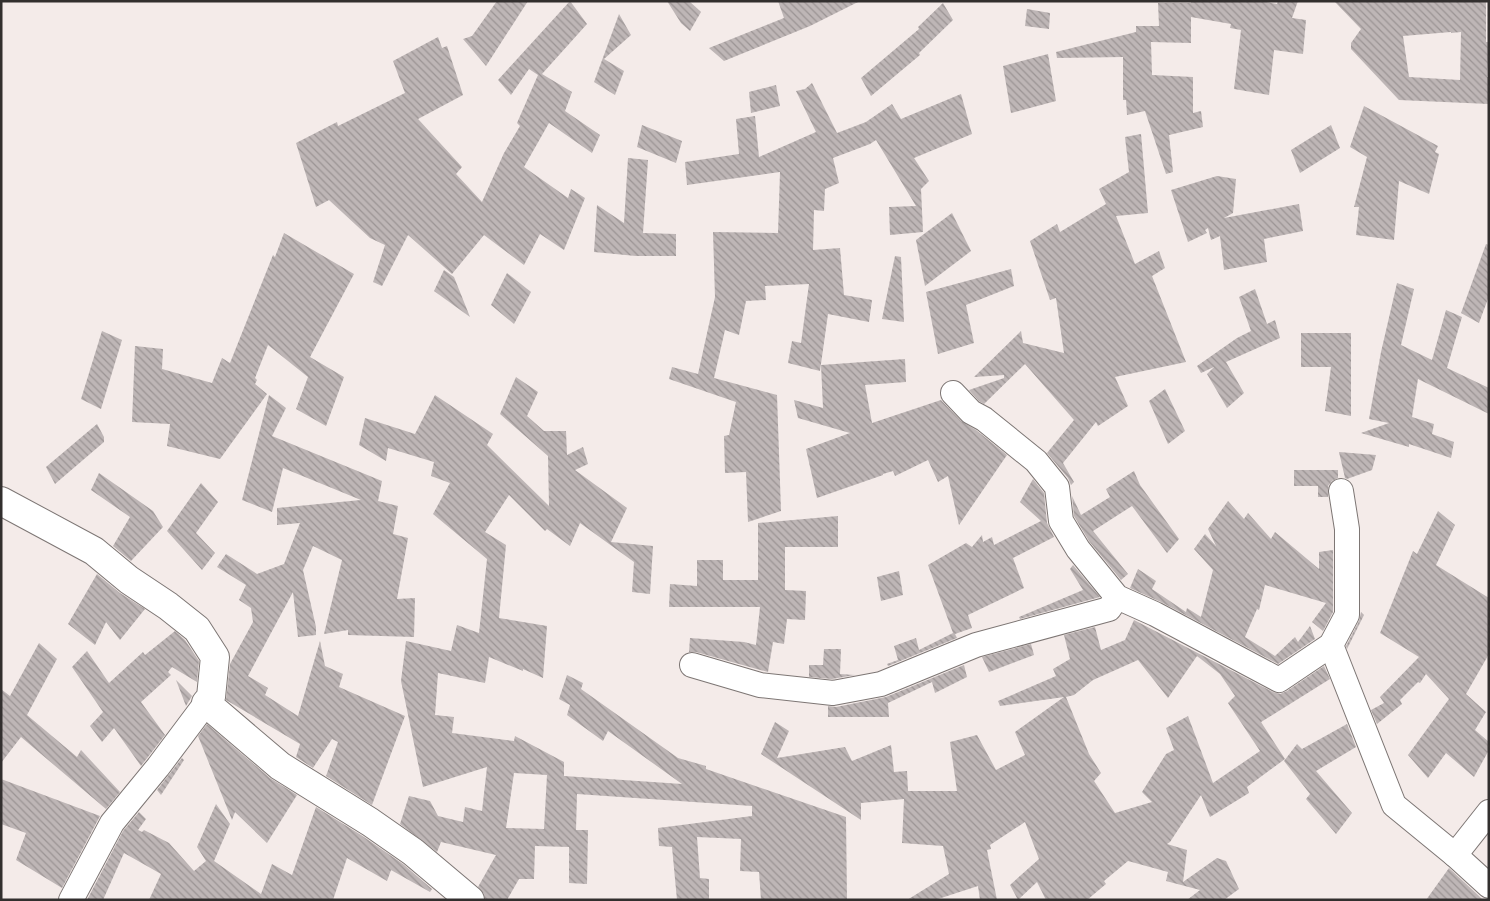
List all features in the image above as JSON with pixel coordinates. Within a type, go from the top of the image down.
[{"type":"street","points":[[953,393],[970,412],[984,420],[1036,461],[1057,487],[1060,521],[1078,549],[1117,597],[1155,614],[1279,680],[1331,645],[1346,615],[1346,529],[1341,491]]},
{"type":"street","points":[[1,501],[94,551],[129,580],[168,606],[197,629],[215,657],[211,697],[158,767],[112,823],[71,900]]},
{"type":"street","points":[[692,665],[760,685],[832,693],[881,684],[976,645],[1109,609],[1117,597]]},
{"type":"street","points":[[1331,645],[1394,805],[1455,855],[1489,886]]},
{"type":"street","points":[[206,703],[280,766],[370,822],[413,852],[470,900]]},
{"type":"street","points":[[1455,855],[1489,812]]},
{"type":"building","points":[[497,1],[528,1],[486,66],[463,39],[472,36]]},
{"type":"building","points":[[570,1],[587,24],[542,74],[572,92],[565,111],[600,135],[592,153],[549,123],[524,167],[568,198],[571,189],[585,198],[564,250],[540,234],[524,265],[484,235],[452,274],[408,235],[382,286],[373,282],[385,245],[370,238],[329,200],[316,207],[296,143],[337,122],[338,126],[405,93],[393,61],[438,37],[442,48],[447,46],[463,95],[418,119],[462,167],[456,174],[482,202],[504,153],[520,126],[517,123],[538,75],[529,69],[511,95],[498,80]]},
{"type":"building","points":[[667,1],[689,1],[701,12],[690,31],[681,23]]},
{"type":"building","points":[[778,1],[860,1],[810,26],[724,61],[709,48],[784,18]]},
{"type":"building","points":[[1191,1],[1261,1],[1277,4],[1278,1],[1298,1],[1292,18],[1306,20],[1303,54],[1274,50],[1269,95],[1234,89],[1241,30],[1230,28],[1231,24],[1191,17],[1191,43],[1151,42],[1152,75],[1193,77],[1193,113],[1201,111],[1203,127],[1169,135],[1173,172],[1166,174],[1145,111],[1127,115],[1126,100],[1123,100],[1123,57],[1057,58],[1056,52],[1136,32],[1136,26],[1159,26],[1158,3],[1191,3]]},
{"type":"building","points":[[1334,1],[1486,1],[1486,42],[1489,42],[1487,77],[1489,77],[1489,104],[1399,100],[1351,49],[1351,43],[1361,29]],"holes":[[[1461,32],[1460,80],[1409,77],[1403,36]]]},
{"type":"building","points":[[943,3],[953,20],[919,53],[920,55],[871,96],[861,78],[919,29],[918,27]]},
{"type":"building","points":[[1027,9],[1050,13],[1049,29],[1025,26]]},
{"type":"building","points":[[619,14],[631,35],[604,59],[624,71],[615,95],[594,82]]},
{"type":"building","points":[[1048,54],[1056,101],[1011,113],[1003,66]]},
{"type":"building","points":[[812,83],[837,133],[866,122],[892,104],[901,119],[961,94],[972,134],[914,158],[929,181],[921,189],[923,232],[890,235],[889,207],[916,206],[876,140],[833,158],[839,183],[825,189],[824,211],[814,210],[813,250],[840,248],[844,295],[872,300],[869,322],[828,314],[820,371],[788,363],[792,341],[801,343],[809,284],[765,286],[766,300],[746,301],[739,335],[725,330],[714,378],[777,395],[781,511],[748,522],[746,472],[725,473],[724,436],[729,435],[736,402],[669,379],[672,367],[698,374],[715,297],[713,232],[778,233],[780,172],[687,185],[685,162],[739,154],[736,119],[755,116],[759,157],[816,132],[796,91],[805,89]]},
{"type":"building","points":[[776,85],[780,106],[751,113],[749,92]]},
{"type":"building","points":[[1364,106],[1438,146],[1435,152],[1439,154],[1429,194],[1399,181],[1394,240],[1356,235],[1359,207],[1354,207],[1367,157],[1350,147]]},
{"type":"building","points":[[642,125],[682,141],[676,163],[637,147]]},
{"type":"building","points":[[1331,125],[1340,148],[1300,173],[1291,150]]},
{"type":"building","points":[[1141,134],[1148,213],[1116,216],[1135,264],[1159,251],[1165,268],[1152,276],[1186,362],[1115,377],[1128,406],[1098,426],[1096,422],[1063,463],[1074,482],[1071,485],[1068,478],[1047,453],[1074,420],[1025,364],[984,404],[969,390],[1004,378],[1004,375],[974,377],[1021,331],[1023,343],[1064,353],[1056,298],[1050,300],[1030,241],[1057,224],[1060,232],[1106,204],[1099,189],[1129,172],[1125,137]]},
{"type":"building","points":[[628,158],[648,160],[643,233],[676,234],[676,256],[636,256],[594,252],[597,205],[624,223]]},
{"type":"building","points":[[1217,176],[1236,179],[1233,213],[1224,218],[1299,204],[1303,231],[1264,239],[1267,262],[1224,270],[1220,236],[1211,240],[1208,228],[1205,230],[1207,233],[1188,242],[1171,190]]},
{"type":"building","points":[[952,213],[971,251],[925,286],[916,240]]},
{"type":"building","points":[[284,233],[354,274],[310,357],[344,377],[326,426],[296,409],[308,377],[268,345],[255,378],[257,380],[255,384],[267,394],[220,459],[167,446],[170,424],[132,422],[135,346],[163,349],[162,369],[212,383],[222,358],[230,363],[273,255],[275,257]]},
{"type":"building","points":[[1486,244],[1489,245],[1489,296],[1479,323],[1461,313]]},
{"type":"building","points":[[895,256],[901,257],[904,322],[882,319]]},
{"type":"building","points":[[1011,269],[1014,286],[966,305],[974,343],[938,354],[926,292]]},
{"type":"building","points":[[444,270],[454,277],[470,317],[434,291]]},
{"type":"building","points":[[507,273],[531,292],[514,324],[491,305]]},
{"type":"building","points":[[1397,283],[1414,289],[1401,345],[1432,360],[1446,310],[1462,317],[1447,368],[1489,388],[1489,414],[1418,379],[1412,417],[1434,424],[1432,434],[1454,442],[1451,458],[1409,444],[1409,447],[1361,433],[1389,423],[1369,419],[1381,352]]},
{"type":"building","points":[[1255,289],[1267,324],[1275,320],[1280,338],[1226,362],[1244,393],[1227,408],[1207,374],[1214,367],[1201,373],[1197,366],[1237,338],[1251,331],[1239,297]]},
{"type":"building","points":[[102,331],[122,340],[101,409],[81,399]]},
{"type":"building","points":[[1301,333],[1351,333],[1351,416],[1325,411],[1331,367],[1301,367]]},
{"type":"building","points":[[905,359],[906,382],[865,385],[872,423],[941,400],[961,421],[976,430],[1007,455],[959,525],[948,476],[938,482],[928,460],[895,476],[893,471],[817,498],[806,449],[850,433],[798,418],[794,400],[823,408],[821,365]]},
{"type":"building","points":[[516,377],[538,392],[527,416],[544,431],[566,431],[567,455],[583,447],[588,464],[575,470],[627,508],[611,542],[653,546],[650,594],[632,592],[634,562],[580,523],[570,546],[547,529],[545,531],[509,495],[485,532],[506,545],[499,618],[547,626],[543,678],[489,657],[485,683],[438,673],[435,715],[454,717],[452,733],[514,741],[515,736],[564,762],[564,776],[682,784],[608,731],[603,741],[567,715],[570,705],[559,699],[567,675],[583,683],[581,689],[678,758],[706,766],[706,769],[846,817],[847,900],[761,900],[759,872],[740,871],[741,839],[697,837],[700,878],[709,879],[709,900],[677,900],[672,847],[659,846],[658,828],[752,816],[752,806],[577,794],[576,830],[588,830],[587,884],[569,883],[569,847],[535,846],[534,879],[519,879],[507,900],[485,900],[484,894],[478,887],[496,855],[441,842],[437,852],[400,824],[409,796],[430,801],[438,816],[463,822],[465,807],[482,811],[487,767],[423,787],[401,681],[406,641],[451,651],[457,625],[479,633],[487,559],[433,514],[450,483],[431,476],[434,462],[388,448],[386,461],[359,445],[365,418],[415,434],[435,395],[493,434],[487,445],[549,506],[548,456],[500,414]],"holes":[[[514,773],[547,775],[544,829],[506,828]]]},
{"type":"building","points":[[1165,389],[1185,431],[1168,444],[1149,401]]},
{"type":"building","points":[[269,395],[286,408],[272,436],[382,481],[378,501],[398,506],[393,534],[408,538],[397,599],[415,598],[414,637],[348,635],[348,630],[324,634],[342,560],[313,546],[303,570],[316,627],[316,635],[298,637],[293,592],[248,676],[268,688],[265,695],[298,716],[320,641],[325,666],[343,674],[339,687],[405,716],[372,805],[326,776],[338,742],[332,739],[313,768],[296,757],[300,744],[226,700],[230,664],[253,622],[251,608],[239,600],[246,585],[217,567],[226,554],[257,574],[284,564],[300,523],[277,525],[277,508],[361,500],[283,468],[272,512],[242,500]]},
{"type":"building","points":[[97,424],[104,437],[104,442],[55,484],[46,467]]},
{"type":"building","points":[[1339,452],[1376,455],[1372,470],[1347,479],[1345,478]]},
{"type":"building","points":[[1294,470],[1338,470],[1338,478],[1328,486],[1328,497],[1318,497],[1318,486],[1294,486]]},
{"type":"building","points":[[1134,471],[1140,485],[1179,539],[1167,553],[1132,506],[1093,531],[1128,574],[1121,580],[1089,541],[1074,516],[1072,496],[1081,515],[1110,497],[1106,489]]},
{"type":"building","points":[[99,473],[153,511],[163,527],[131,561],[113,546],[130,517],[91,490]]},
{"type":"building","points":[[1033,479],[1044,493],[1047,523],[1054,537],[1013,558],[1024,588],[968,615],[972,628],[955,634],[957,638],[888,666],[887,664],[898,660],[894,646],[916,638],[919,650],[953,633],[928,565],[966,543],[972,547],[982,535],[983,542],[992,537],[994,545],[1041,521],[1020,502]]},
{"type":"building","points":[[201,483],[218,502],[196,533],[215,553],[202,570],[167,531]]},
{"type":"building","points":[[1228,501],[1244,519],[1248,513],[1271,539],[1275,532],[1319,569],[1319,552],[1333,550],[1333,612],[1323,631],[1312,622],[1326,603],[1265,585],[1259,610],[1257,609],[1245,637],[1275,656],[1295,637],[1298,642],[1310,626],[1315,639],[1278,664],[1161,602],[1130,588],[1138,569],[1156,581],[1152,589],[1186,612],[1187,608],[1201,617],[1213,570],[1194,549],[1205,534],[1216,546],[1208,529]]},
{"type":"building","points":[[1438,511],[1455,525],[1436,565],[1489,598],[1489,654],[1466,694],[1486,712],[1475,730],[1489,742],[1489,750],[1474,777],[1446,753],[1428,778],[1408,755],[1449,699],[1426,674],[1420,683],[1418,682],[1400,700],[1402,704],[1377,724],[1371,710],[1384,703],[1380,697],[1419,657],[1380,633],[1413,551],[1417,554]]},
{"type":"building","points":[[838,516],[838,547],[785,547],[785,590],[806,591],[805,620],[787,619],[784,644],[773,642],[768,672],[696,652],[689,652],[690,638],[744,642],[756,645],[760,607],[669,607],[670,584],[697,586],[697,560],[723,560],[723,580],[758,580],[758,523]]},
{"type":"building","points":[[1073,565],[1100,597],[1020,619],[1019,617],[1083,590],[1070,569]]},
{"type":"building","points":[[899,571],[903,595],[881,601],[877,577]]},
{"type":"building","points":[[97,574],[120,593],[145,609],[120,640],[106,622],[95,645],[68,624]]},
{"type":"building","points":[[1361,612],[1364,615],[1347,649],[1346,646],[1359,621]]},
{"type":"building","points":[[1134,620],[1280,694],[1324,666],[1330,679],[1261,722],[1285,759],[1247,787],[1249,793],[1210,817],[1201,795],[1167,844],[1187,850],[1183,882],[1217,858],[1226,861],[1239,889],[1224,900],[1187,900],[1200,890],[1166,881],[1168,872],[1128,861],[1104,881],[1106,884],[1087,900],[1046,900],[1037,882],[1018,900],[1010,885],[1039,859],[1025,822],[990,845],[991,849],[987,850],[997,900],[980,900],[978,886],[935,900],[907,900],[949,874],[943,846],[902,843],[904,799],[861,803],[861,820],[761,754],[775,722],[789,731],[777,758],[845,747],[852,761],[891,745],[894,772],[907,771],[908,791],[957,791],[950,742],[977,735],[996,770],[1025,755],[1015,732],[1064,697],[1000,706],[998,701],[1056,676],[1053,669],[1070,659],[1064,635],[1095,627],[1101,650],[1125,640]],"holes":[[[1197,656],[1220,674],[1235,696],[1228,703],[1260,751],[1213,783],[1188,716],[1166,728],[1174,750],[1166,754],[1142,792],[1152,802],[1115,813],[1094,781],[1101,773],[1089,754],[1066,697],[1074,695],[1093,680],[1138,660],[1168,698]]]},
{"type":"building","points":[[175,631],[185,640],[199,661],[197,682],[172,667],[168,672],[171,675],[141,702],[165,735],[141,766],[114,728],[102,742],[90,726],[103,712],[72,667],[87,651],[109,683],[143,652],[145,655]]},
{"type":"building","points":[[39,643],[57,659],[27,715],[77,757],[81,750],[120,792],[106,809],[21,737],[1,763],[1,689],[10,696]]},
{"type":"building","points":[[1031,644],[1034,655],[989,672],[982,657]]},
{"type":"building","points":[[824,649],[841,649],[840,674],[855,675],[832,679],[809,677],[809,665],[823,665]]},
{"type":"building","points":[[964,665],[967,677],[935,693],[932,682],[888,703],[889,717],[828,717],[828,706],[836,707],[886,697]]},
{"type":"building","points":[[176,680],[192,696],[186,706]]},
{"type":"building","points":[[207,724],[270,778],[297,795],[267,843],[235,812],[232,820],[198,736]]},
{"type":"building","points":[[1347,724],[1356,747],[1316,771],[1352,813],[1336,834],[1306,799],[1310,794],[1284,761],[1297,744],[1302,749]]},
{"type":"building","points":[[182,758],[184,760],[161,795],[157,790]]},
{"type":"building","points":[[1,779],[100,816],[62,888],[16,860],[26,833],[1,824]]},
{"type":"building","points":[[216,804],[230,824],[214,861],[261,894],[272,864],[292,875],[316,807],[403,864],[432,889],[430,892],[391,870],[387,881],[347,858],[333,900],[149,900],[161,874],[124,853],[103,900],[87,900],[123,831],[139,812],[146,819],[138,830],[142,832],[144,830],[169,843],[194,871],[206,861],[197,847]]},
{"type":"building","points":[[1449,868],[1478,895],[1483,900],[1426,900]]}]
